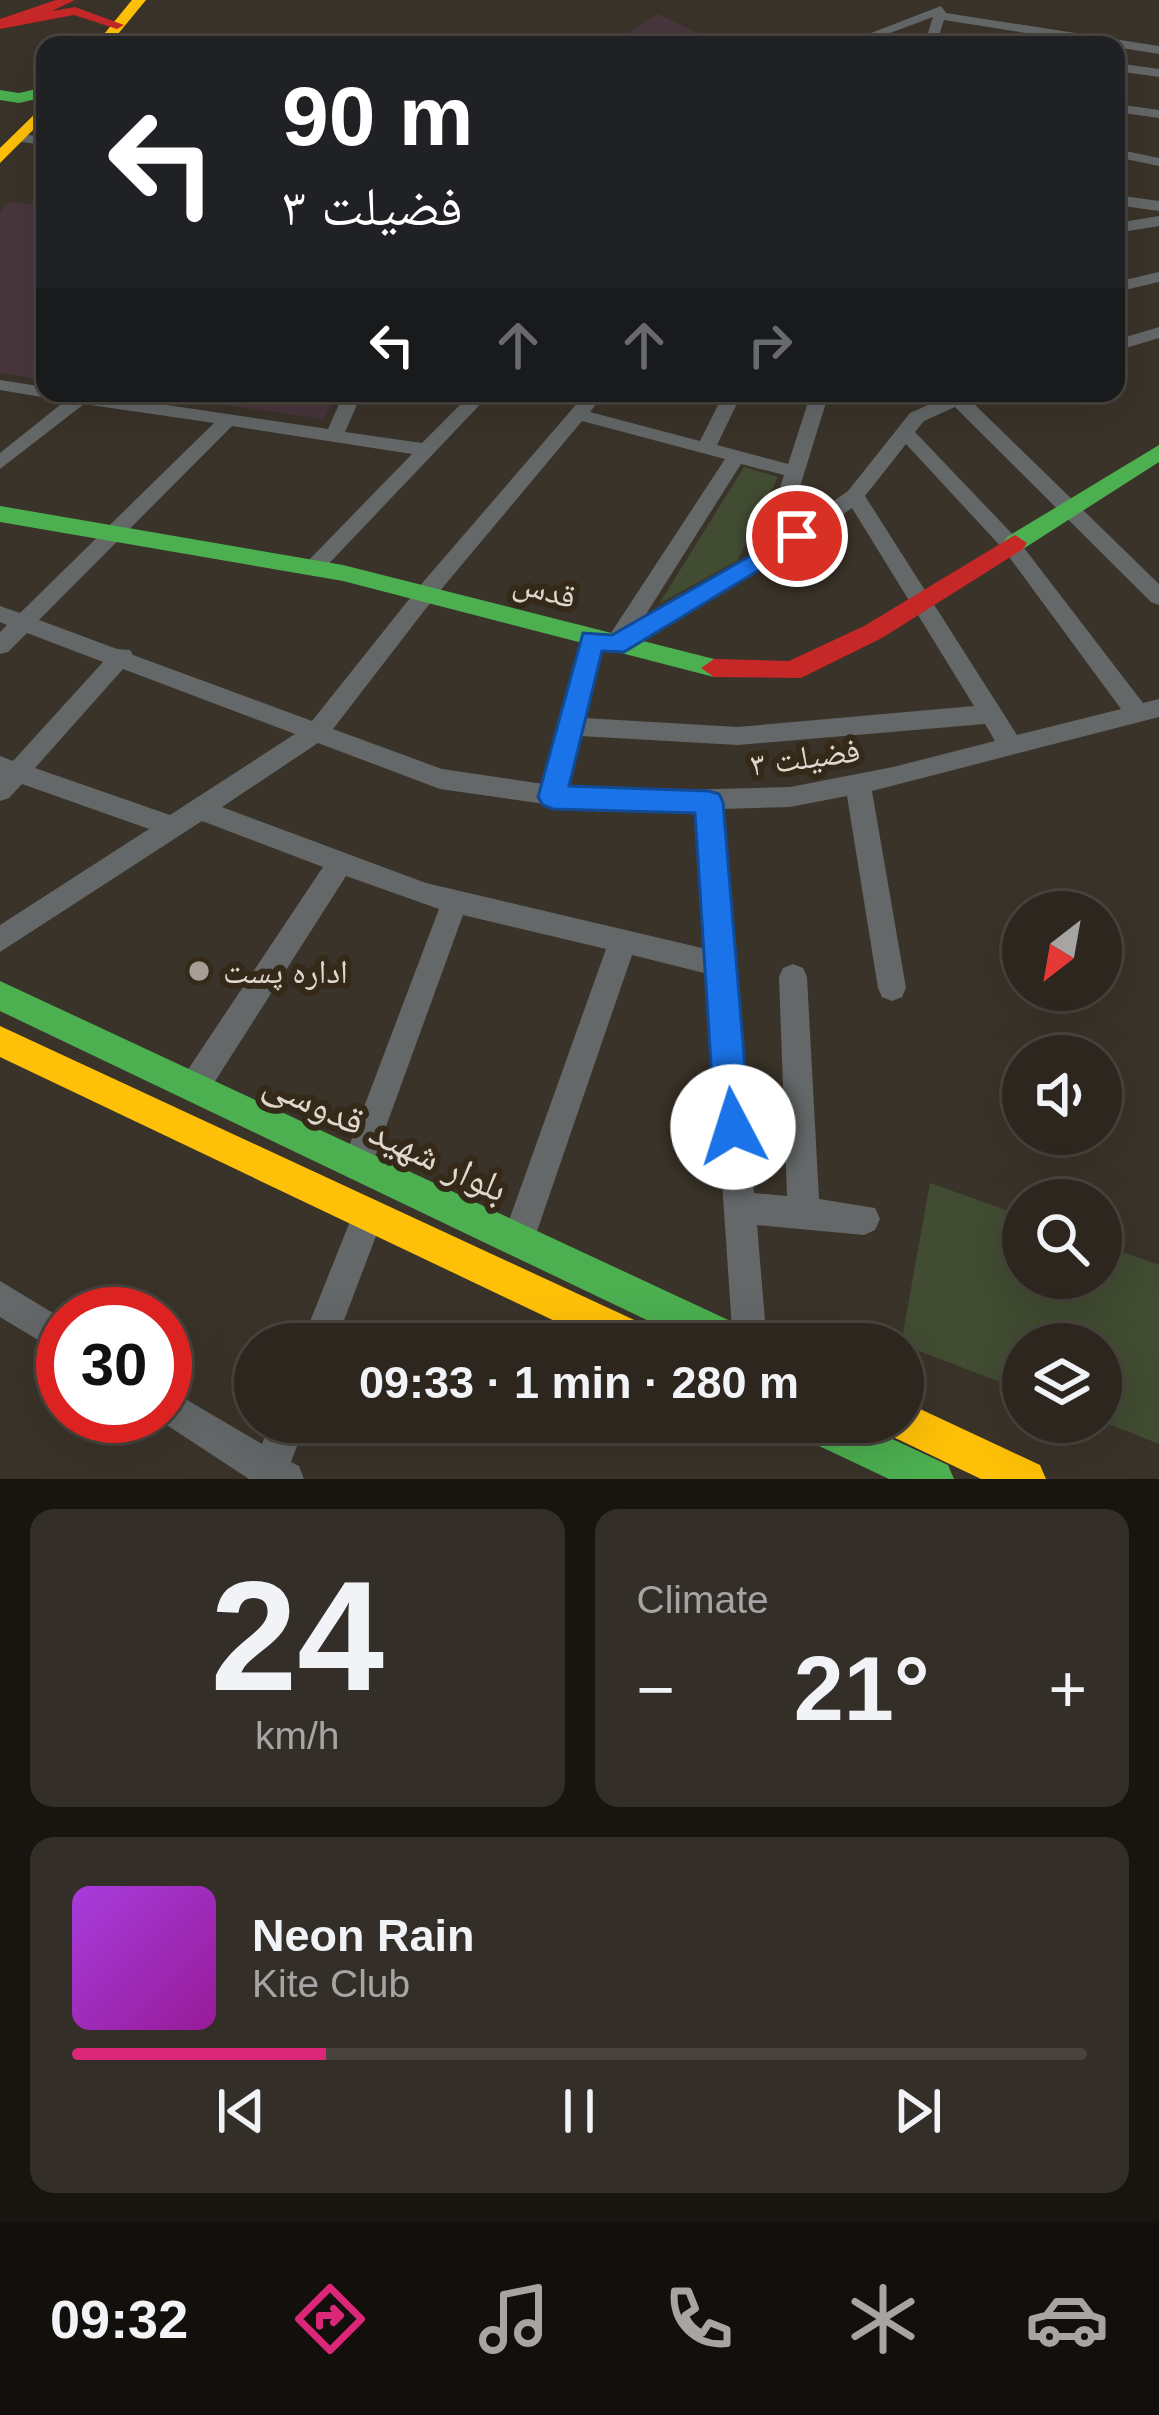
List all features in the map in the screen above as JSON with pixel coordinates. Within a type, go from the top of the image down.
[{"type":"main road","points":[[3,23],[68,0]]},
{"type":"main road","points":[[110,35],[139,0]]},
{"type":"main road","points":[[3,23],[75,9],[107,17],[110,35]]},
{"type":"main road","points":[[0,95],[36,94]]},
{"type":"main road","name":"قدس","points":[[0,514],[426,592],[702,667],[792,671],[832,656],[1156,457]]},
{"type":"main road","name":"بلوار شهید قدوسی","points":[[0,995],[694,1323]]},
{"type":"main road","points":[[0,1041],[600,1323]]},
{"type":"main road","points":[[924,1431],[1026,1479]]},
{"type":"main road","points":[[857,1443],[934,1479]]},
{"type":"street","points":[[872,36],[940,13],[1076,36]]},
{"type":"street","points":[[933,36],[940,13]]},
{"type":"street","points":[[1125,44],[1159,50]]},
{"type":"street","points":[[1125,68],[1159,73]]},
{"type":"street","points":[[1125,109],[1159,114]]},
{"type":"street","points":[[1125,155],[1159,162]]},
{"type":"street","points":[[1125,201],[1159,206]]},
{"type":"street","points":[[1125,227],[1159,221]]},
{"type":"street","points":[[1125,285],[1159,277]]},
{"type":"street","points":[[1125,343],[1159,332]]},
{"type":"street","points":[[0,386],[36,391]]},
{"type":"street","points":[[0,463],[75,402]]},
{"type":"street","points":[[107,402],[427,450]]},
{"type":"street","points":[[334,436],[349,402]]},
{"type":"street","points":[[313,568],[473,402]]},
{"type":"street","points":[[0,940],[317,732],[426,592],[588,402]]},
{"type":"street","points":[[705,449],[728,402]]},
{"type":"street","points":[[768,557],[817,402]]},
{"type":"street","points":[[603,642],[768,557],[855,496],[918,416],[945,402]]},
{"type":"street","points":[[968,402],[1159,597]]},
{"type":"street","points":[[578,414],[795,472]]},
{"type":"street","points":[[0,646],[12,618],[112,534],[228,420]]},
{"type":"street","points":[[905,432],[1011,545],[1148,711]]},
{"type":"street","points":[[553,797],[569,726],[603,642],[736,457]]},
{"type":"street","points":[[855,496],[1011,746]]},
{"type":"street","name":"فضیلت ۳","points":[[12,618],[440,779],[553,797],[709,802],[790,797],[1148,711]]},
{"type":"street","points":[[122,656],[6,776],[172,826]]},
{"type":"street","points":[[569,726],[738,736],[991,714]]},
{"type":"street","points":[[858,784],[892,988]]},
{"type":"street","points":[[709,802],[748,1323]]},
{"type":"street","points":[[198,809],[454,901],[719,964]]},
{"type":"street","points":[[194,1087],[340,862]]},
{"type":"street","points":[[357,1165],[454,901]]},
{"type":"street","points":[[518,1240],[623,941]]},
{"type":"street","points":[[793,977],[804,1214]]},
{"type":"street","points":[[739,1208],[864,1219]]},
{"type":"street","points":[[327,1323],[368,1215]]},
{"type":"street","points":[[0,1298],[36,1321]]},
{"type":"street","points":[[192,1422],[274,1476],[283,1443]]},
{"type":"shaded area","points":[[658,14],[705,36],[624,36]]},
{"type":"shaded area","points":[[9,202],[36,205],[36,379],[0,373],[0,212]]},
{"type":"shaded area","points":[[203,402],[332,402],[324,419]]},
{"type":"green space","points":[[744,467],[778,477],[738,560],[659,604]]},
{"type":"green space","points":[[930,1183],[1002,1209],[1002,1299],[1122,1299],[1122,1252],[1159,1265],[1159,1444],[1122,1429],[1122,1323],[1002,1323],[1002,1383],[924,1353],[924,1323],[905,1323]]},
{"type":"traffic: fast","points":[[0,95],[36,94]]},
{"type":"traffic: fast","points":[[1015,543],[1159,452]]},
{"type":"traffic: fast","points":[[0,514],[343,573],[714,668]]},
{"type":"traffic: fast","points":[[0,995],[695,1323]]},
{"type":"traffic: fast","points":[[857,1443],[934,1479]]},
{"type":"traffic: slow","points":[[109,36],[139,0]]},
{"type":"traffic: slow","points":[[0,158],[36,119]]},
{"type":"traffic: slow","points":[[0,1041],[600,1323]]},
{"type":"traffic: slow","points":[[924,1431],[1026,1479]]},
{"type":"traffic: jam","points":[[0,25],[68,0]]},
{"type":"traffic: jam","points":[[0,23],[75,11],[117,25]]},
{"type":"traffic: jam","points":[[714,668],[792,671],[873,632],[1015,543]]},
{"type":"place","name":"اداره پست","points":[[199,971]]},
{"type":"route","points":[[733,1127],[709,802],[553,797],[592,639],[615,645],[797,536]]}]
